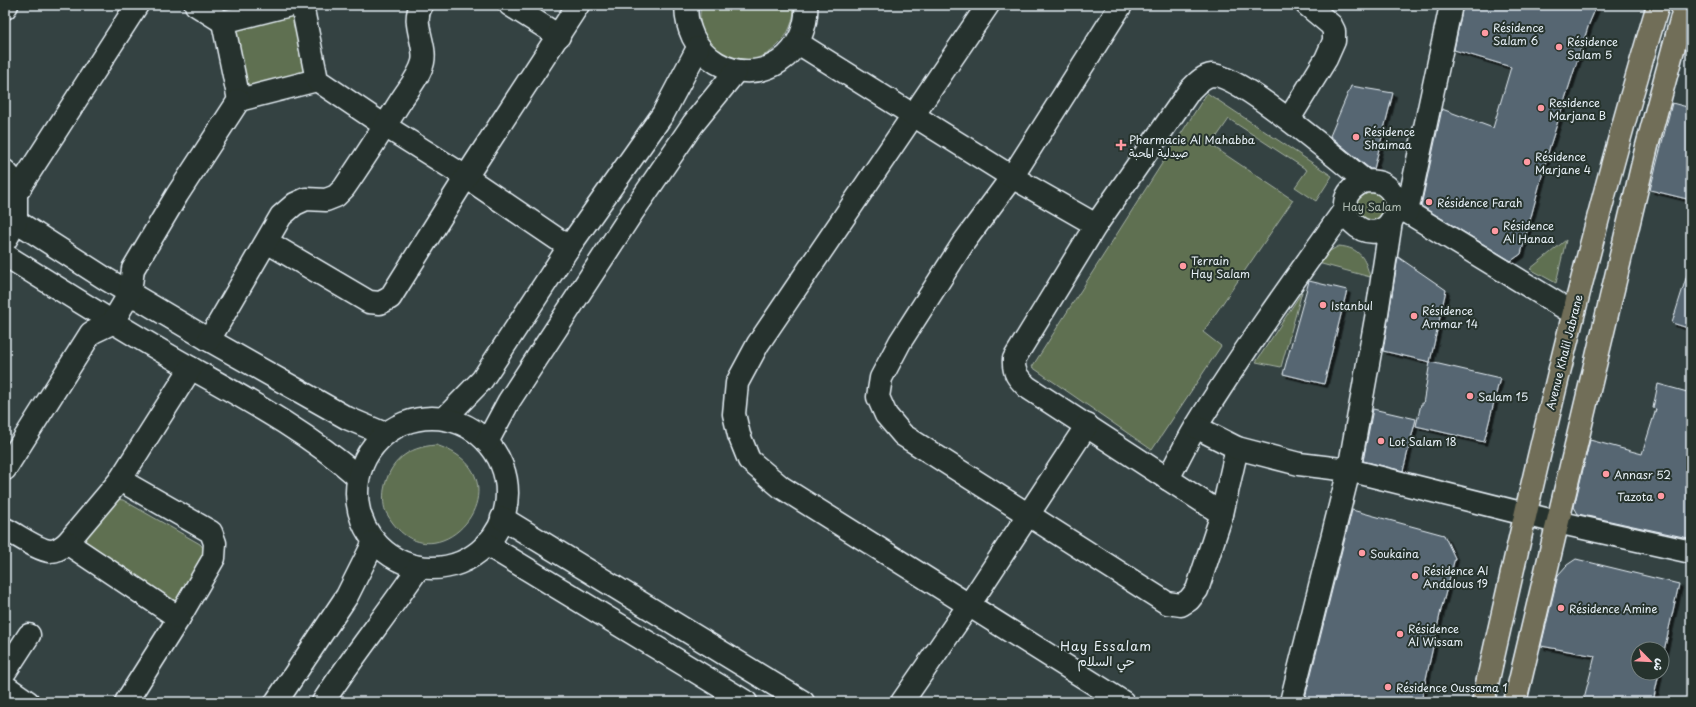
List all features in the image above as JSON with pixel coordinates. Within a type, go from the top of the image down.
[{"type":"main road","name":"Avenue Khalil Jabrane","points":[[1483,702],[1525,514],[1573,313],[1618,144],[1658,5]]},
{"type":"main road","points":[[1515,702],[1647,146],[1685,5]]},
{"type":"street","points":[[5,242],[11,218],[14,192],[137,5]]},
{"type":"street","points":[[196,5],[223,22],[239,100]]},
{"type":"street","points":[[223,22],[290,5]]},
{"type":"street","points":[[302,5],[317,80],[385,126],[466,177],[569,247]]},
{"type":"street","points":[[209,340],[281,216],[295,204],[306,199],[326,200],[336,196],[344,188],[385,126],[414,80],[423,61],[417,19],[419,8],[422,5]]},
{"type":"street","points":[[510,5],[559,36]]},
{"type":"street","points":[[267,242],[369,302],[380,303],[390,298],[466,177],[578,5]]},
{"type":"street","points":[[687,5],[689,29],[698,48],[715,63],[736,71],[754,71],[771,66],[786,57],[798,43],[804,27],[806,5]]},
{"type":"street","points":[[988,5],[758,344],[737,383],[734,414],[739,435],[749,460],[781,487],[1123,702]]},
{"type":"street","points":[[1121,5],[1012,177],[964,242],[900,342],[881,378],[878,397],[886,415],[903,435],[1167,603],[1180,605],[1189,600],[1197,590],[1222,514],[1237,448]]},
{"type":"street","points":[[1289,119],[1326,59],[1334,41],[1334,32],[1331,25],[1306,5]]},
{"type":"street","points":[[1291,702],[1349,470],[1377,314],[1398,213],[1451,5]]},
{"type":"street","points":[[798,43],[1012,177],[1096,225]]},
{"type":"street","points":[[445,418],[482,380],[569,247],[663,114],[698,48]]},
{"type":"street","points":[[487,442],[509,401],[632,213],[693,124],[736,71]]},
{"type":"street","points":[[1222,514],[1027,387],[1016,376],[1013,368],[1014,359],[1096,225],[1190,90],[1202,79],[1212,75],[1223,78],[1238,86],[1289,119],[1365,181]]},
{"type":"street","points":[[5,468],[90,333],[112,322],[130,293],[133,269],[177,194],[239,100],[317,80]]},
{"type":"street","points":[[5,171],[14,192]]},
{"type":"street","points":[[1398,213],[1382,229],[1370,232],[1358,229],[1349,220],[1345,209],[1346,199],[1350,191],[1357,184],[1365,181],[1383,183],[1390,189],[1394,196],[1398,213],[1573,313]]},
{"type":"street","points":[[1168,479],[1196,427],[1278,302],[1345,209]]},
{"type":"street","points":[[11,218],[106,279],[209,340],[346,418],[384,434]]},
{"type":"street","points":[[5,255],[112,322],[259,408],[326,450],[358,477]]},
{"type":"street","points":[[90,333],[89,308],[106,279],[133,269]]},
{"type":"street","points":[[5,528],[36,546],[49,551],[58,549],[67,543],[120,480],[191,368]]},
{"type":"street","points":[[423,418],[445,418],[460,423],[475,431],[487,442],[497,455],[503,470],[506,486],[506,502],[502,518],[496,532],[486,544],[467,559],[443,567],[419,567],[394,558],[374,542],[362,522],[357,500],[358,477],[368,453],[384,434],[403,423],[410,421],[423,418]]},
{"type":"street","points":[[902,702],[969,605],[1087,425]]},
{"type":"street","points":[[1196,427],[1237,448],[1300,464],[1349,470],[1557,522],[1691,552]]},
{"type":"street","points":[[120,480],[211,532],[215,544],[214,558],[179,618],[126,702]]},
{"type":"street","points":[[502,518],[803,702]]},
{"type":"street","points":[[276,702],[347,596],[374,542]]},
{"type":"street","points":[[67,543],[179,618]]},
{"type":"street","points":[[486,544],[746,702]]},
{"type":"street","points":[[322,702],[343,671],[399,597],[419,567]]},
{"type":"street","points":[[5,672],[29,635]]},
{"type":"street","points":[[5,686],[28,702]]},
{"type":"green space","points":[[701,5],[794,5],[794,14],[788,31],[777,46],[762,56],[741,61],[723,54],[707,41],[700,27]]},
{"type":"green space","points":[[296,11],[308,75],[245,90],[232,29]]},
{"type":"green space","name":"Terrain Hay Salam","points":[[1207,93],[1332,176],[1316,201],[1295,187],[1307,170],[1229,119],[1211,145],[1293,200],[1203,332],[1221,346],[1152,450],[1032,367]]},
{"type":"green space","name":"Hay Salam","points":[[1378,186],[1392,213],[1366,227],[1352,200]]},
{"type":"green space","points":[[1566,240],[1556,283],[1530,269]]},
{"type":"green space","points":[[1339,246],[1352,249],[1364,259],[1370,277],[1318,263],[1324,254]]},
{"type":"green space","points":[[1302,292],[1281,367],[1256,362]]},
{"type":"green space","points":[[436,445],[464,461],[477,481],[476,503],[466,523],[449,537],[428,543],[407,536],[387,514],[384,502],[384,493],[390,471],[401,457],[417,449]]},
{"type":"green space","points":[[116,499],[123,500],[200,544],[205,550],[204,556],[180,597],[174,602],[83,542]]},
{"type":"building","points":[[1463,5],[1597,5],[1589,24],[1550,146],[1521,254],[1511,261],[1421,206],[1442,109],[1493,128],[1511,67],[1454,50]]},
{"type":"building","points":[[1351,86],[1393,93],[1374,169],[1370,169],[1330,136]]},
{"type":"building","points":[[1672,103],[1691,108],[1691,200],[1650,190]]},
{"type":"building","name":"Résidence Ammar 14","points":[[1398,257],[1446,290],[1430,362],[1383,351]]},
{"type":"building","points":[[1687,275],[1691,275],[1691,329],[1672,323]]},
{"type":"building","points":[[1309,281],[1347,290],[1324,384],[1283,374]]},
{"type":"building","name":"Salam 15","points":[[1430,362],[1500,378],[1484,442],[1416,426],[1421,404],[1423,404]]},
{"type":"building","points":[[1658,384],[1691,393],[1691,525],[1688,538],[1578,514],[1574,507],[1590,440],[1642,454],[1656,409],[1653,408]]},
{"type":"building","name":"Lot Salam 18","points":[[1373,409],[1416,419],[1403,471],[1363,461]]},
{"type":"building","points":[[1352,510],[1444,535],[1455,558],[1441,610],[1421,702],[1304,702]]},
{"type":"building","points":[[1576,559],[1679,584],[1666,641],[1630,641],[1630,681],[1657,681],[1653,702],[1583,702],[1595,656],[1541,646],[1558,575],[1567,565]]},
{"type":"place","name":"Résidence Salam 6","points":[[1485,33]]},
{"type":"place","name":"Résidence Salam 5","points":[[1559,47]]},
{"type":"place","name":"Residence Marjana B","points":[[1541,108]]},
{"type":"place","name":"Résidence Shaimaa","points":[[1356,137]]},
{"type":"place","name":"Pharmacie Al Mahabba صيدلية المحبة","points":[[1121,145]]},
{"type":"place","name":"Résidence Marjane 4","points":[[1527,162]]},
{"type":"place","name":"Résidence Farah","points":[[1429,202]]},
{"type":"place","name":"Résidence Al Hanaa","points":[[1495,231]]},
{"type":"place","name":"Terrain Hay Salam","points":[[1183,266]]},
{"type":"place","name":"Istanbul","points":[[1323,305]]},
{"type":"place","name":"Résidence Ammar 14","points":[[1414,316]]},
{"type":"place","name":"Salam 15","points":[[1470,396]]},
{"type":"place","name":"Lot Salam 18","points":[[1381,441]]},
{"type":"place","name":"Annasr 52","points":[[1606,474]]},
{"type":"place","name":"Tazota","points":[[1661,496]]},
{"type":"place","name":"Soukaina","points":[[1362,553]]},
{"type":"place","name":"Résidence Al Andalous 19","points":[[1415,576]]},
{"type":"place","name":"Résidence Amine","points":[[1561,608]]},
{"type":"place","name":"Résidence Al Wissam","points":[[1400,634]]},
{"type":"place","name":"Résidence Oussama 1","points":[[1388,687]]},
{"type":"district","name":"Hay Essalam حي السلام","points":[[1106,652]]}]
